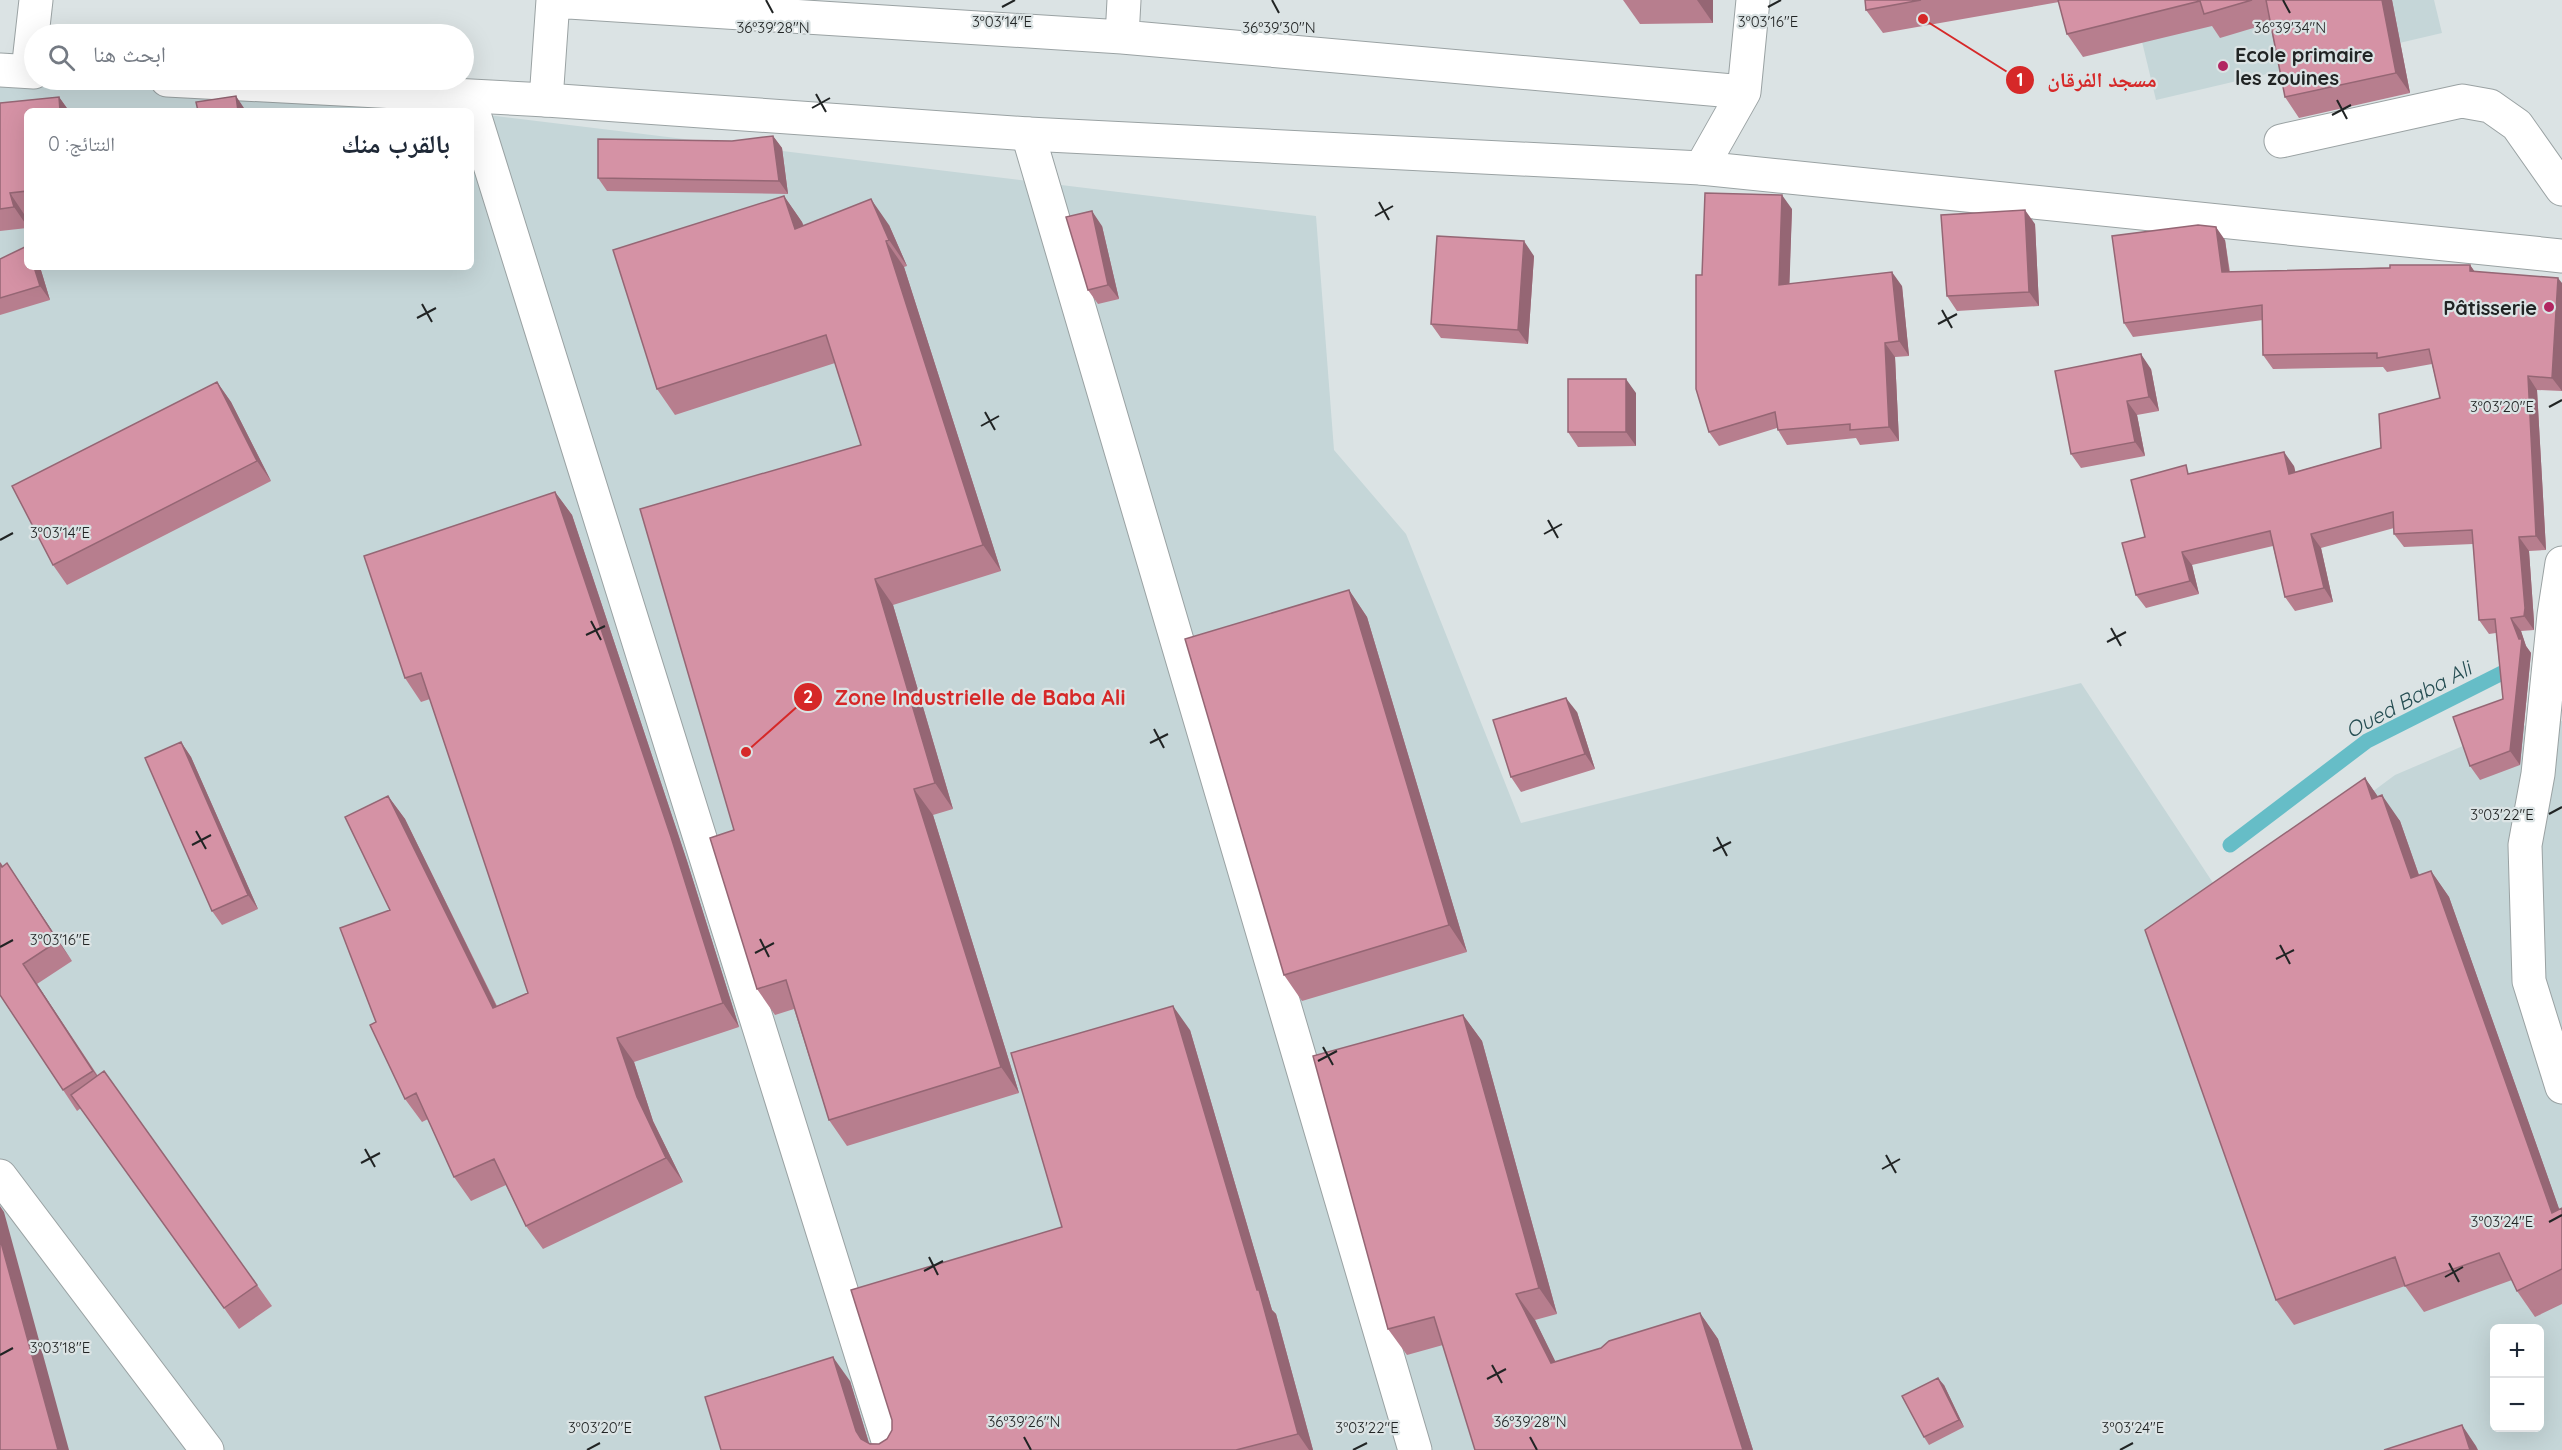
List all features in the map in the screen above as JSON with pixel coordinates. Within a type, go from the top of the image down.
[{"type":"main road","points":[[31,24],[36,0]]},
{"type":"main road","points":[[546,100],[553,0],[1122,37],[1744,92]]},
{"type":"main road","points":[[1122,37],[1124,0]]},
{"type":"main road","points":[[1701,168],[1744,92],[1753,0]]},
{"type":"main road","points":[[335,90],[546,100],[1028,134],[1701,168],[2562,256]]},
{"type":"main road","points":[[469,98],[472,108]]},
{"type":"main road","points":[[2282,141],[2462,101],[2490,106],[2517,125],[2562,189]]},
{"type":"main road","points":[[474,114],[891,1450]]},
{"type":"main road","points":[[1028,134],[1415,1450]]},
{"type":"main road","points":[[2562,563],[2554,615],[2538,774],[2525,845],[2529,981],[2562,1087]]},
{"type":"main road","points":[[0,1176],[207,1450]]},
{"type":"shaded area","name":"Ecole primaire les zouines","points":[[2132,0],[2434,0],[2442,33],[2156,100]]},
{"type":"shaded area","points":[[0,55],[24,73],[24,90],[282,90],[430,108],[24,108],[24,270],[474,270],[474,113],[1316,216],[1334,450],[1406,534],[1521,823],[2081,683],[2225,901],[2395,775],[2505,728],[2562,721],[2562,1450],[0,1450]]},
{"type":"building","points":[[1865,0],[1921,0],[1866,10]]},
{"type":"building","points":[[2058,0],[2252,0],[2204,14],[2200,1],[2067,34]]},
{"type":"building","points":[[2266,0],[2382,0],[2396,73],[2285,97]]},
{"type":"building","points":[[236,96],[238,108],[197,108],[196,102]]},
{"type":"building","points":[[59,97],[60,108],[24,108],[24,191],[10,193],[14,207],[0,209],[0,103]]},
{"type":"building","points":[[773,136],[779,181],[598,178],[598,139],[732,141]]},
{"type":"building","points":[[1705,193],[1782,195],[1779,285],[1892,272],[1899,341],[1885,343],[1889,427],[1850,430],[1850,424],[1778,430],[1775,412],[1709,432],[1696,389],[1696,275],[1702,275]]},
{"type":"building","points":[[784,196],[795,229],[871,199],[889,240],[886,241],[983,545],[875,579],[935,783],[914,789],[1001,1067],[829,1120],[786,980],[757,989],[710,838],[734,830],[640,509],[861,445],[826,335],[657,389],[613,250]]},
{"type":"building","points":[[2025,210],[2029,292],[1947,296],[1941,215]]},
{"type":"building","points":[[1092,211],[1108,285],[1088,290],[1066,217]]},
{"type":"building","points":[[2198,225],[2216,227],[2222,272],[2390,268],[2390,265],[2470,265],[2470,271],[2558,278],[2552,378],[2528,376],[2536,536],[2519,537],[2525,608],[2524,616],[2511,618],[2519,639],[2522,639],[2510,751],[2470,766],[2453,717],[2503,699],[2495,619],[2479,620],[2472,530],[2394,534],[2393,512],[2311,534],[2324,588],[2285,597],[2270,531],[2182,552],[2190,581],[2136,595],[2122,543],[2145,537],[2131,480],[2186,465],[2188,474],[2284,452],[2289,474],[2381,448],[2379,414],[2440,398],[2429,349],[2377,358],[2377,353],[2263,355],[2262,305],[2124,323],[2112,236]]},
{"type":"building","points":[[1437,236],[1524,241],[1518,330],[1431,324]]},
{"type":"building","points":[[24,247],[24,270],[35,270],[40,286],[0,298],[0,259]]},
{"type":"building","points":[[2141,354],[2149,397],[2127,401],[2135,442],[2071,454],[2055,371]]},
{"type":"building","points":[[1568,379],[1626,379],[1626,432],[1568,432]]},
{"type":"building","points":[[217,382],[257,461],[53,565],[12,486]]},
{"type":"building","points":[[555,492],[671,837],[723,1003],[617,1038],[637,1097],[666,1158],[526,1226],[494,1159],[454,1177],[416,1093],[405,1099],[370,1025],[376,1022],[340,928],[390,910],[345,817],[388,796],[493,1008],[528,993],[421,673],[405,678],[364,556]]},
{"type":"building","points":[[1349,590],[1449,925],[1284,975],[1185,639]]},
{"type":"building","points":[[1566,698],[1585,754],[1511,777],[1493,720]]},
{"type":"building","points":[[181,742],[248,895],[212,911],[145,758]]},
{"type":"building","points":[[2365,778],[2372,799],[2382,795],[2411,878],[2431,871],[2552,1213],[2562,1208],[2562,1269],[2517,1291],[2499,1253],[2405,1286],[2395,1257],[2276,1300],[2145,930]]},
{"type":"building","points":[[0,863],[2,867],[7,863],[58,941],[23,964],[93,1071],[63,1090],[0,995]]},
{"type":"building","points":[[1173,1006],[1257,1290],[1259,1290],[1298,1434],[1236,1450],[721,1450],[705,1397],[833,1357],[856,1431],[861,1439],[870,1444],[879,1444],[887,1439],[892,1430],[892,1420],[851,1290],[1062,1227],[1011,1053]]},
{"type":"building","points":[[1463,1015],[1539,1288],[1516,1294],[1551,1363],[1601,1348],[1609,1341],[1700,1313],[1743,1450],[1475,1450],[1434,1317],[1388,1329],[1313,1056]]},
{"type":"building","points":[[104,1071],[257,1285],[224,1308],[71,1095]]},
{"type":"building","points":[[0,1239],[58,1450],[0,1450]]},
{"type":"building","points":[[1938,1378],[1959,1420],[1924,1437],[1902,1396]]},
{"type":"building","points":[[2462,1425],[2470,1450],[2384,1450]]},
{"type":"waterway","name":"Oued Baba Ali","points":[[2230,845],[2367,741],[2504,672],[2520,671]]},
{"type":"place","name":"مسجد الفرقان","points":[[1923,19]]},
{"type":"place","name":"Ecole primaire les zouines","points":[[2223,66]]},
{"type":"place","name":"Pâtisserie","points":[[2549,307]]},
{"type":"place","name":"Zone Industrielle de Baba Ali","points":[[746,752]]}]
